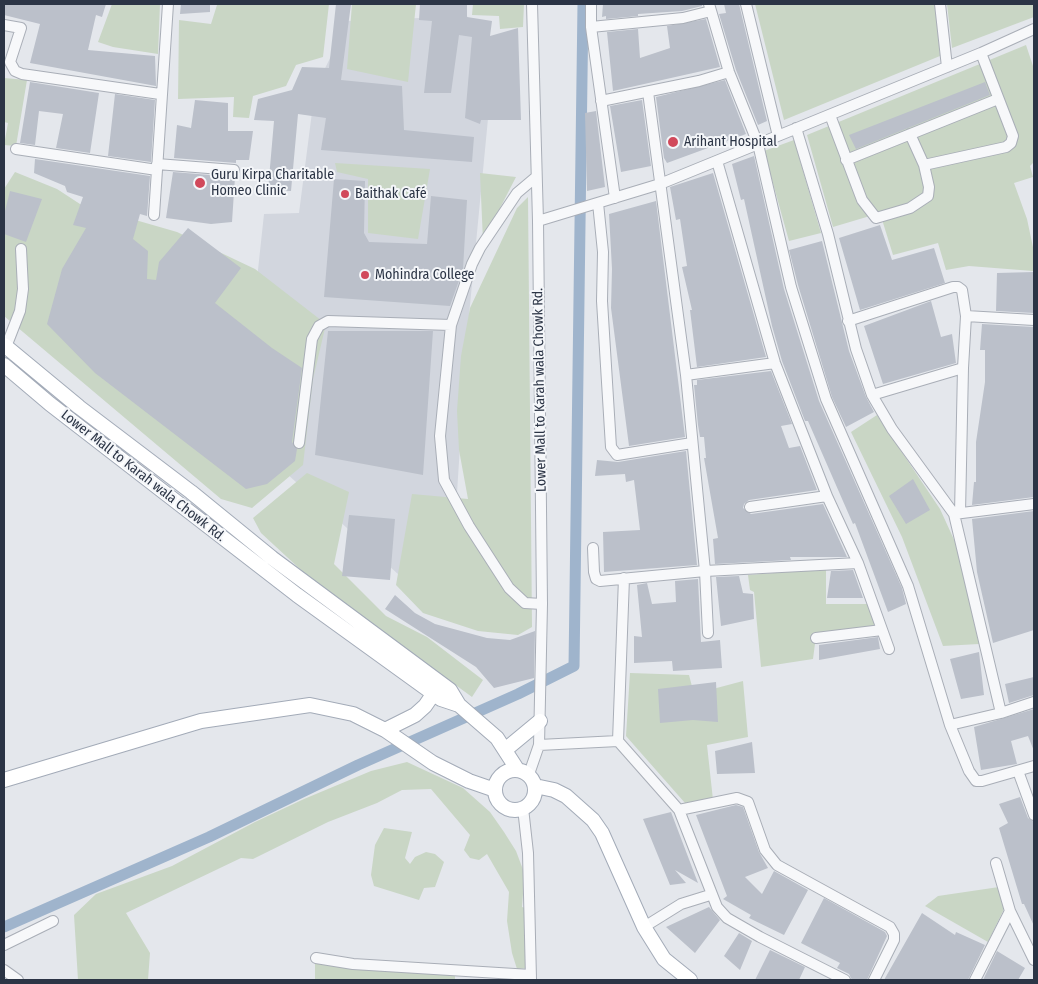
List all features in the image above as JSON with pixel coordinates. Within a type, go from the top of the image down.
[{"type":"main road","points":[[5,346],[30,368],[192,492],[272,558],[450,690],[461,706]]},
{"type":"main road","name":"Lower Mall to Karah wala Chowk Rd.","points":[[4,365],[297,595],[441,699],[461,706],[497,738],[527,777]]},
{"type":"main road","points":[[21,379],[30,368]]},
{"type":"main road","points":[[389,732],[415,715],[425,706],[434,693]]},
{"type":"main road","points":[[4,780],[201,721],[310,705],[353,714],[389,732],[433,763],[469,782],[495,790]]},
{"type":"main road","points":[[505,750],[540,721]]},
{"type":"main road","points":[[527,777],[533,799],[524,808],[517,810],[504,807],[499,802],[495,790],[499,777],[510,770],[527,777],[566,796],[593,820],[602,833],[644,926],[664,958],[690,980]]},
{"type":"street","points":[[154,215],[160,94],[168,4]]},
{"type":"street","name":"Lower Mall to Karah wala Chowk Rd.","points":[[527,777],[540,745],[542,604],[538,221],[532,4]]},
{"type":"street","points":[[591,4],[591,26],[600,102],[615,198]]},
{"type":"street","points":[[746,4],[778,136]]},
{"type":"street","points":[[940,4],[947,67]]},
{"type":"street","points":[[591,26],[683,18],[710,7],[730,72],[758,144],[791,287],[823,390],[837,427],[908,586],[950,725],[969,771],[976,781],[1034,766]]},
{"type":"street","points":[[4,26],[21,28],[10,62],[15,71],[22,74],[160,94]]},
{"type":"street","points":[[538,221],[560,216],[660,184],[981,53],[1034,29]]},
{"type":"street","points":[[924,165],[1006,147],[1011,143],[1013,136],[981,53]]},
{"type":"street","points":[[600,102],[730,72]]},
{"type":"street","points":[[648,92],[686,375],[705,571],[708,633]]},
{"type":"street","points":[[846,160],[998,99]]},
{"type":"street","points":[[830,115],[862,200],[871,214],[880,218],[910,208],[928,196],[929,187],[924,165],[910,134]]},
{"type":"street","points":[[796,128],[828,234],[848,321],[872,395],[892,429],[957,514]]},
{"type":"street","points":[[16,149],[157,167],[234,170]]},
{"type":"street","points":[[717,161],[775,363],[827,496],[858,564],[889,649]]},
{"type":"street","points":[[536,176],[517,194],[480,248],[472,264],[451,325],[440,436],[444,480],[468,526],[509,588],[525,603],[542,604]]},
{"type":"street","points":[[598,203],[603,252],[602,301],[611,447],[617,455],[692,443]]},
{"type":"street","points":[[5,346],[20,312],[23,289],[21,249]]},
{"type":"street","points":[[848,321],[953,287],[958,287],[962,290],[966,316],[962,368],[957,514],[1001,713]]},
{"type":"street","points":[[966,316],[1034,320]]},
{"type":"street","points":[[299,443],[300,419],[312,339],[319,326],[328,321],[451,325]]},
{"type":"street","points":[[686,375],[775,363]]},
{"type":"street","points":[[872,395],[962,368]]},
{"type":"street","points":[[750,507],[827,496]]},
{"type":"street","points":[[957,514],[1034,504]]},
{"type":"street","points":[[593,548],[594,572],[598,581],[705,571],[858,564]]},
{"type":"street","points":[[624,578],[618,741],[679,810],[716,907],[727,918],[845,980]]},
{"type":"street","points":[[816,638],[882,630]]},
{"type":"street","points":[[950,725],[1001,713],[1034,702]]},
{"type":"street","points":[[540,745],[618,741]]},
{"type":"street","points":[[1018,771],[1034,815]]},
{"type":"street","points":[[679,810],[737,798],[748,802],[765,850],[777,865],[890,927],[894,934],[894,940],[874,980]]},
{"type":"street","points":[[316,958],[353,964],[531,978],[528,852],[524,808]]},
{"type":"street","points":[[996,863],[1010,911],[1034,960]]},
{"type":"street","points":[[644,926],[682,904],[710,895]]},
{"type":"street","points":[[975,980],[1010,911]]},
{"type":"street","points":[[4,945],[53,921]]},
{"type":"street","points":[[4,970],[18,980]]},
{"type":"shaded area","name":"Mohindra College","points":[[467,16],[493,67],[467,336],[457,493],[419,593],[245,436],[245,391],[264,214],[299,213],[315,89],[348,21]]},
{"type":"green space","points":[[112,4],[160,4],[158,54],[113,47],[98,42]]},
{"type":"green space","points":[[329,4],[323,57],[296,65],[286,86],[253,96],[249,118],[233,117],[234,97],[178,99],[179,20],[211,24],[217,5]]},
{"type":"green space","points":[[352,4],[416,4],[408,82],[347,69]]},
{"type":"green space","points":[[473,4],[524,4],[523,27],[500,29],[499,16],[472,15]]},
{"type":"green space","points":[[755,4],[935,4],[940,56],[784,120]]},
{"type":"green space","points":[[947,4],[1034,4],[1034,17],[952,48]]},
{"type":"green space","points":[[1026,45],[1034,69],[1034,162],[1030,166],[1033,177],[1014,183],[1027,219],[1034,252],[1033,271],[969,266],[946,270],[938,243],[893,255],[880,213],[833,227],[807,135]]},
{"type":"green space","points":[[4,78],[27,80],[16,146],[4,145],[8,123],[4,122]]},
{"type":"green space","points":[[794,140],[821,233],[789,241],[764,151]]},
{"type":"green space","points":[[335,163],[430,169],[418,239],[368,233],[368,179],[337,172]]},
{"type":"green space","points":[[15,172],[57,189],[80,204],[177,232],[255,269],[326,324],[313,379],[303,465],[252,508],[221,499],[4,316],[4,189]]},
{"type":"green space","points":[[480,173],[516,177],[483,241]]},
{"type":"green space","points":[[528,197],[532,627],[518,635],[478,631],[423,613],[396,585],[412,494],[468,499],[459,450],[457,411],[461,356],[470,308],[517,208]]},
{"type":"green space","points":[[877,415],[940,509],[956,544],[979,644],[943,646],[902,537],[851,432]]},
{"type":"green space","points":[[307,473],[349,492],[334,564],[386,616],[427,637],[483,680],[472,697],[314,582],[261,533],[253,518]]},
{"type":"green space","points":[[826,569],[826,604],[870,604],[878,629],[816,636],[813,659],[761,667],[754,592],[750,590],[748,575]]},
{"type":"green space","points":[[630,673],[689,675],[694,694],[743,681],[748,737],[707,745],[713,800],[685,803],[626,736]]},
{"type":"green space","points":[[407,762],[463,788],[490,812],[516,851],[528,883],[530,894],[523,894],[522,907],[532,910],[531,968],[517,969],[512,953],[507,921],[509,892],[487,854],[479,860],[470,858],[464,850],[470,835],[431,789],[402,790],[377,803],[328,822],[253,859],[241,858],[126,913],[150,953],[148,980],[78,980],[74,915],[96,894],[172,866],[255,822],[304,799],[371,771]]},
{"type":"green space","points":[[384,828],[412,832],[405,858],[410,864],[415,857],[426,852],[435,854],[444,862],[435,887],[424,888],[419,900],[374,886],[371,875],[375,845]]},
{"type":"green space","points":[[999,887],[1004,909],[988,942],[925,906],[938,896]]},
{"type":"green space","points":[[315,958],[455,974],[455,980],[315,980]]},
{"type":"building","points":[[4,4],[106,4],[102,17],[96,15],[88,50],[155,56],[156,86],[30,63],[40,24],[4,15]]},
{"type":"building","points":[[181,4],[210,4],[210,12],[180,14]]},
{"type":"building","points":[[336,4],[351,4],[341,80],[402,86],[404,130],[474,137],[472,162],[321,150],[326,118],[298,114],[291,191],[268,190],[274,121],[254,120],[258,99],[292,90],[302,67],[329,68]]},
{"type":"building","points":[[420,4],[467,4],[467,17],[492,21],[490,36],[518,28],[521,120],[481,120],[480,124],[465,118],[472,37],[459,35],[451,93],[424,93],[432,21],[419,20]]},
{"type":"building","points":[[603,4],[702,4],[702,6],[682,11],[638,14],[638,16],[606,19],[606,16],[602,17]]},
{"type":"building","points":[[724,4],[739,4],[767,121],[758,125],[736,70],[719,14],[726,13]]},
{"type":"building","points":[[706,19],[720,67],[613,91],[607,32],[638,29],[640,58],[670,48],[667,26]]},
{"type":"building","points":[[725,80],[746,134],[667,163],[664,158],[656,97]]},
{"type":"building","points":[[30,82],[99,93],[90,153],[56,148],[63,114],[39,111],[35,145],[20,143]]},
{"type":"building","points":[[985,82],[990,95],[856,149],[849,135]]},
{"type":"building","points":[[115,94],[155,100],[151,162],[108,156]]},
{"type":"building","points":[[195,100],[228,103],[228,131],[253,131],[249,160],[236,160],[236,163],[174,158],[177,125],[191,128]]},
{"type":"building","points":[[642,100],[651,166],[621,172],[610,106]]},
{"type":"building","points":[[596,111],[605,187],[587,191],[585,113]]},
{"type":"building","points":[[754,156],[784,289],[819,401],[902,588],[906,604],[888,612],[855,523],[853,524],[808,421],[805,421],[782,361],[772,326],[744,199],[741,200],[732,164]]},
{"type":"building","points":[[35,159],[150,176],[147,216],[140,214],[133,239],[148,251],[147,279],[156,280],[159,262],[188,228],[241,268],[215,303],[272,348],[302,368],[292,442],[297,449],[295,461],[267,484],[246,489],[95,373],[47,324],[62,269],[86,228],[73,225],[83,197],[67,192],[65,186],[34,173]]},
{"type":"building","points":[[173,172],[235,177],[232,222],[211,224],[166,218]]},
{"type":"building","points":[[713,173],[766,357],[697,367],[690,310],[692,310],[682,267],[687,266],[680,219],[676,220],[670,187]]},
{"type":"building","points":[[334,179],[365,181],[364,233],[369,242],[427,244],[431,196],[467,200],[463,269],[450,306],[324,297]]},
{"type":"building","points":[[10,191],[42,199],[26,242],[4,234],[4,215]]},
{"type":"building","points":[[656,201],[685,437],[629,446],[611,308],[612,269],[609,214]]},
{"type":"building","points":[[880,225],[892,260],[934,248],[945,283],[860,310],[839,238]]},
{"type":"building","points":[[822,241],[849,351],[866,397],[874,412],[846,427],[832,397],[789,250]]},
{"type":"building","points":[[1034,272],[1034,313],[996,311],[997,273]]},
{"type":"building","points":[[931,301],[941,337],[952,334],[956,363],[883,384],[864,326]]},
{"type":"building","points":[[982,324],[1034,327],[1034,497],[972,505],[974,482],[976,482],[976,442],[985,382],[985,350],[980,350]]},
{"type":"building","points":[[328,331],[433,331],[423,475],[315,455]]},
{"type":"building","points":[[771,371],[792,424],[781,426],[789,448],[800,446],[817,490],[749,500],[744,504],[743,508],[751,514],[823,504],[847,557],[790,557],[791,560],[715,564],[713,539],[718,538],[704,458],[706,458],[704,437],[700,437],[698,425],[694,385],[697,385],[697,380]]},
{"type":"building","points":[[686,451],[697,565],[604,572],[603,532],[640,530],[634,480],[626,482],[625,474],[595,476],[597,460],[618,462]]},
{"type":"building","points":[[913,479],[930,510],[906,524],[889,496]]},
{"type":"building","points":[[1034,511],[1034,630],[993,643],[977,572],[972,519]]},
{"type":"building","points":[[349,515],[395,519],[390,580],[342,576]]},
{"type":"building","points":[[853,570],[863,598],[827,598],[831,571]]},
{"type":"building","points":[[739,576],[743,593],[753,594],[754,619],[721,626],[716,577]]},
{"type":"building","points":[[698,579],[701,642],[720,640],[722,668],[673,671],[672,661],[634,663],[634,636],[642,637],[637,585],[647,583],[652,604],[676,602],[675,581]]},
{"type":"building","points":[[395,595],[415,613],[435,624],[487,638],[510,640],[535,631],[534,678],[494,688],[476,667],[385,609]]},
{"type":"building","points":[[878,637],[880,649],[819,660],[819,645]]},
{"type":"building","points":[[979,652],[984,695],[961,699],[950,659]]},
{"type":"building","points":[[1034,677],[1034,695],[1009,703],[1005,684]]},
{"type":"building","points":[[716,682],[718,722],[693,720],[660,723],[658,689]]},
{"type":"building","points":[[1034,709],[1034,751],[1028,736],[1011,741],[1017,764],[981,770],[974,727]]},
{"type":"building","points":[[752,742],[755,773],[717,774],[715,751]]},
{"type":"building","points":[[1020,797],[1028,818],[1034,822],[1034,926],[1024,904],[1022,904],[999,828],[1008,823],[999,804]]},
{"type":"building","points":[[736,805],[743,807],[759,852],[768,868],[745,877],[762,894],[774,871],[808,890],[784,935],[749,918],[751,915],[723,899],[727,896],[696,815]]},
{"type":"building","points":[[671,812],[698,883],[675,870],[686,883],[670,885],[643,819]]},
{"type":"building","points":[[824,898],[885,932],[887,936],[867,980],[852,980],[849,974],[837,968],[840,963],[801,943]]},
{"type":"building","points":[[709,907],[720,920],[695,953],[666,927]]},
{"type":"building","points":[[922,913],[955,935],[956,932],[985,945],[968,980],[884,980]]},
{"type":"building","points":[[739,933],[752,941],[740,970],[724,956]]},
{"type":"building","points":[[770,950],[805,967],[799,980],[755,980]]},
{"type":"building","points":[[997,951],[1025,968],[1018,980],[983,980]]},
{"type":"waterway","points":[[4,927],[209,837],[358,765],[518,694],[574,666],[583,4]]},
{"type":"place","name":"Arihant Hospital","points":[[673,142]]},
{"type":"place","name":"Guru Kirpa Charitable Homeo Clinic","points":[[200,183]]},
{"type":"place","name":"Baithak Café","points":[[345,194]]},
{"type":"place","name":"Mohindra College","points":[[365,275]]}]
